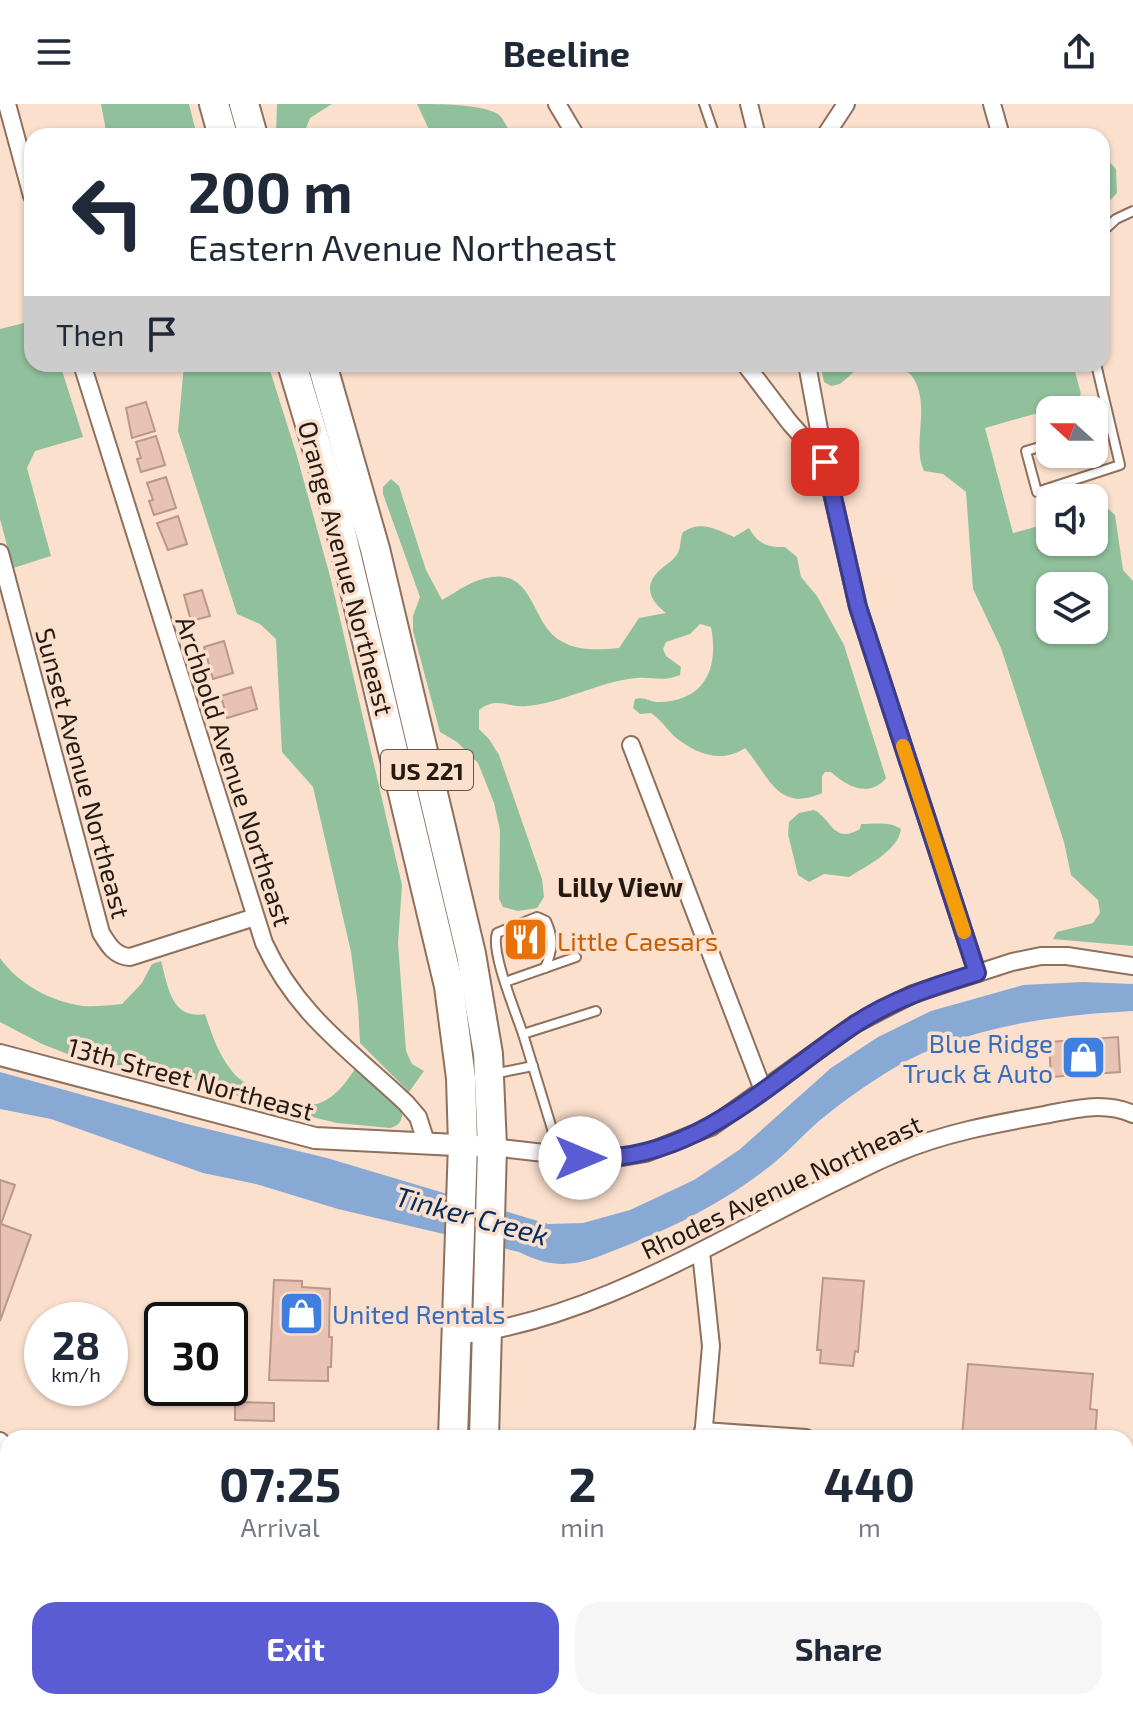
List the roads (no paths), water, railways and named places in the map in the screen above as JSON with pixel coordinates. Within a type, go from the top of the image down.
[{"type":"highway","points":[[214,104],[221,128]]},
{"type":"highway","points":[[244,104],[251,128]]},
{"type":"highway","name":"Orange Avenue Northeast","points":[[303,372],[337,515],[397,698],[474,965],[484,1022],[492,1147],[484,1430]]},
{"type":"highway","name":"Orange Avenue Northeast","points":[[397,698],[449,986],[461,1078],[463,1144],[453,1430]]},
{"type":"street","points":[[7,104],[24,167]]},
{"type":"street","points":[[557,104],[571,128]]},
{"type":"street","points":[[749,104],[755,128]]},
{"type":"street","points":[[830,128],[846,104]]},
{"type":"street","points":[[992,104],[999,128]]},
{"type":"street","name":"Archbold Avenue Northeast","points":[[85,372],[255,917],[274,965],[305,1009],[406,1103],[418,1117],[426,1142]]},
{"type":"street","points":[[751,372],[825,462]]},
{"type":"street","points":[[808,372],[858,607],[977,973]]},
{"type":"street","name":"Sunset Avenue Northeast","points":[[0,553],[101,933],[109,946],[116,954],[130,957],[255,917]]},
{"type":"street","points":[[631,745],[763,1090]]},
{"type":"street","name":"13th Street Northeast","points":[[0,1055],[302,1136],[361,1142],[463,1144],[605,1160],[646,1153],[680,1142],[711,1127],[855,1024],[913,994],[1041,956],[1067,956],[1133,966]]},
{"type":"street","name":"Rhodes Avenue Northeast","points":[[456,1336],[487,1332],[558,1313],[701,1252],[750,1224],[918,1144],[994,1124],[1085,1107],[1113,1107],[1133,1114]]},
{"type":"street","points":[[701,1252],[711,1346],[703,1430]]},
{"type":"lane","points":[[704,104],[712,128]]},
{"type":"lane","points":[[1110,225],[1133,211]]},
{"type":"lane","points":[[1036,448],[1026,451],[1037,492],[1120,465],[1098,372]]},
{"type":"lane","points":[[545,968],[553,935],[546,921],[537,917],[497,933],[494,940],[505,982],[560,1155]]},
{"type":"lane","points":[[505,982],[576,957]]},
{"type":"lane","points":[[523,1034],[596,1011]]},
{"type":"lane","points":[[489,1075],[533,1066]]},
{"type":"water","name":"Tinker Creek","points":[[1083,982],[1133,984],[1133,1011],[1072,1016],[1010,1026],[949,1042],[921,1054],[846,1100],[775,1162],[723,1199],[648,1237],[574,1263],[549,1263],[519,1252],[203,1173],[51,1119],[0,1109],[0,1072],[191,1125],[327,1158],[548,1224],[583,1223],[630,1210],[694,1180],[739,1150],[831,1068],[878,1037],[931,1011],[1023,985]]},
{"type":"place","name":"Little Caesars","points":[[526,940]]},
{"type":"place","name":"Blue Ridge Truck & Auto","points":[[1084,1057]]},
{"type":"place","name":"United Rentals","points":[[301,1313]]},
{"type":"district","name":"Lilly View","points":[[620,886]]}]
